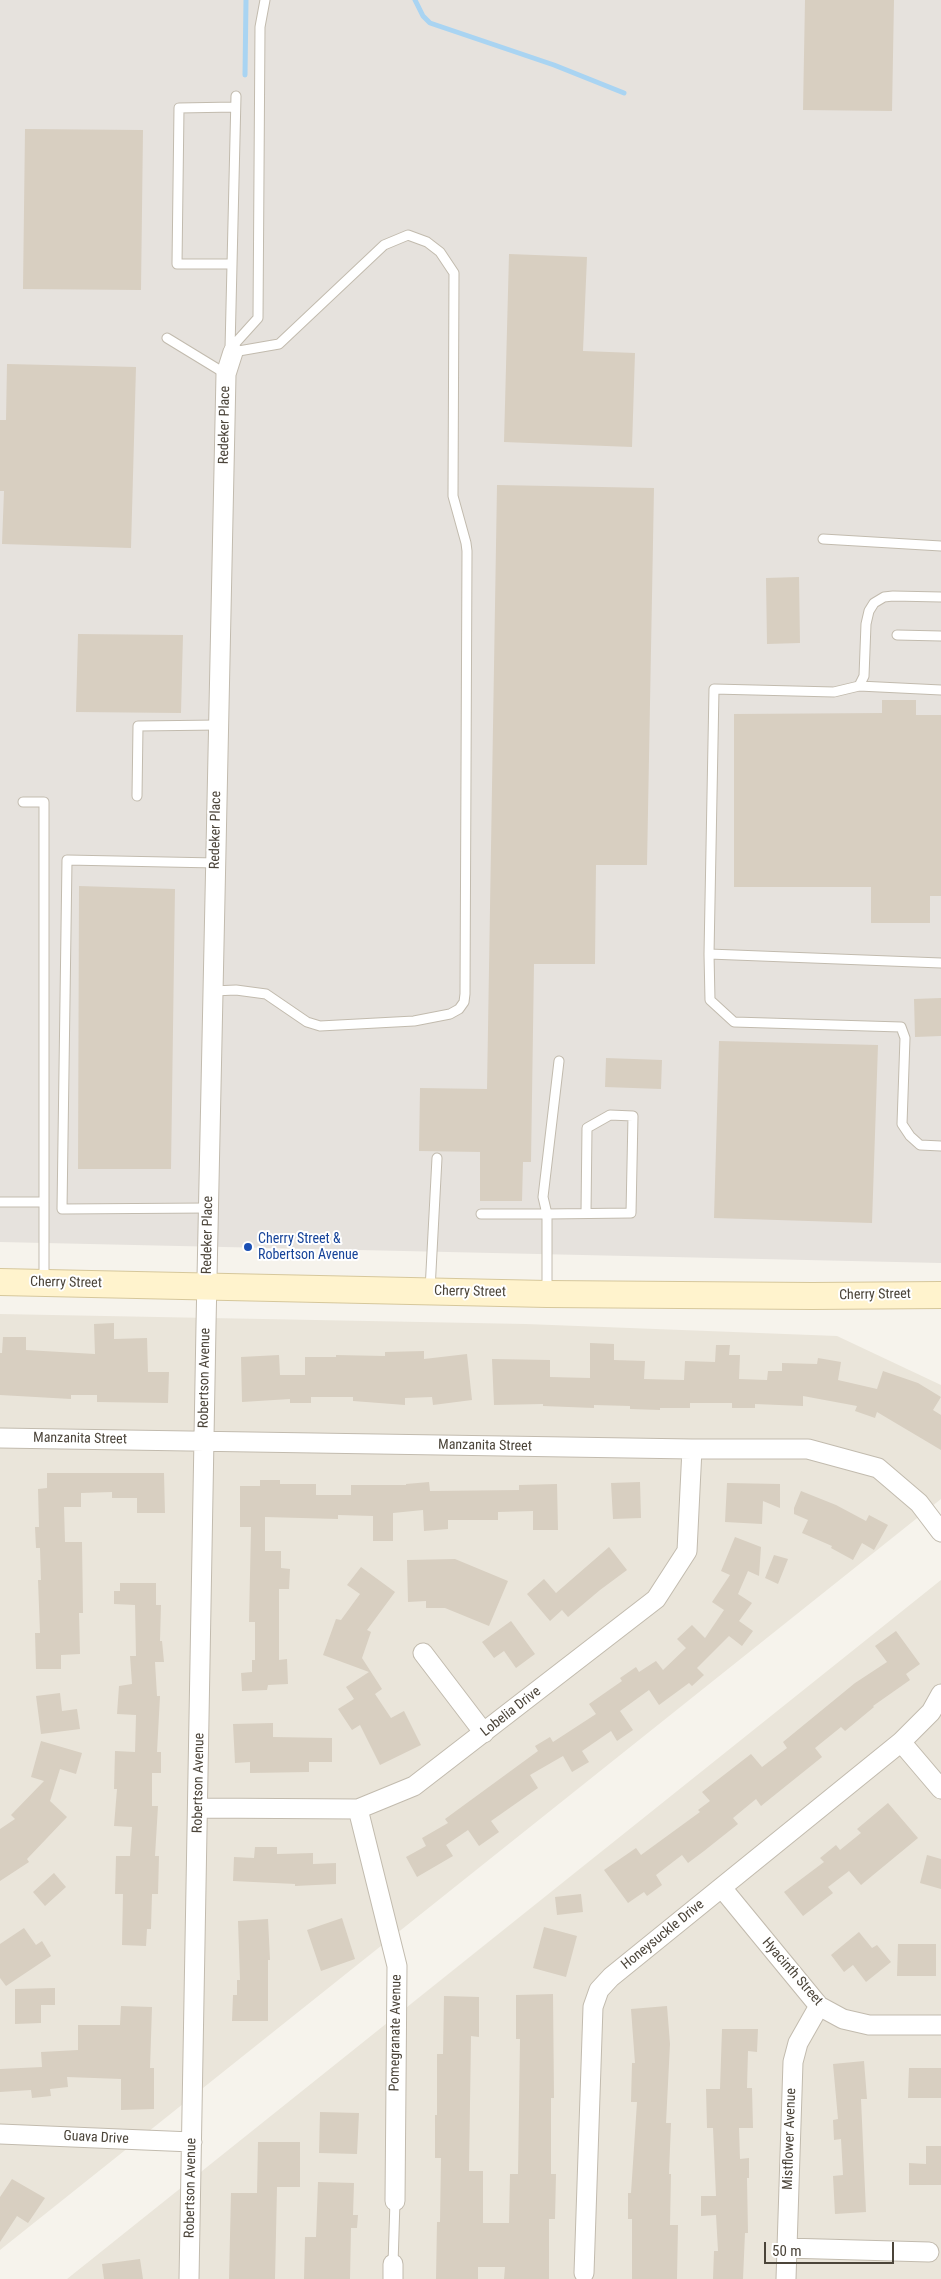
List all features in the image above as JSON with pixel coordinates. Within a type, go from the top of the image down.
[{"type":"street","points":[[226,374],[231,350]]},
{"type":"street","name":"Redeker Place","points":[[207,1287],[226,374]]},
{"type":"street","name":"Cherry Street","points":[[0,1282],[547,1294],[941,1295]]},
{"type":"street","name":"Robertson Avenue","points":[[190,2279],[207,1287]]},
{"type":"street","name":"Manzanita Street","points":[[0,1438],[692,1449],[808,1448],[878,1468],[919,1503],[941,1532]]},
{"type":"street","name":"Lobelia Drive","points":[[199,1808],[358,1809],[414,1786],[656,1599],[687,1551],[692,1449]]},
{"type":"street","points":[[423,1653],[484,1733]]},
{"type":"street","name":"Honeysuckle Drive","points":[[584,2276],[593,2007],[599,1990],[611,1977],[901,1742],[931,1712],[941,1694]]},
{"type":"street","points":[[901,1742],[941,1789]]},
{"type":"street","name":"Pomegranate Avenue","points":[[358,1809],[397,1966],[395,2201]]},
{"type":"street","name":"Hyacinth Street","points":[[722,1888],[819,2006],[843,2019],[869,2025],[941,2025]]},
{"type":"street","name":"Mistflower Avenue","points":[[786,2279],[793,2062],[798,2043],[819,2006]]},
{"type":"street","name":"Guava Drive","points":[[0,2134],[192,2142]]},
{"type":"street","points":[[786,2248],[929,2252]]},
{"type":"lane","points":[[231,350],[258,318],[260,27],[265,0]]},
{"type":"lane","points":[[231,350],[236,96]]},
{"type":"lane","points":[[232,264],[177,264],[178,108],[236,107]]},
{"type":"lane","points":[[213,991],[236,990],[266,994],[307,1022],[320,1026],[414,1021],[450,1014],[464,1002],[465,994],[467,551],[453,496],[454,273],[440,252],[427,242],[408,235],[384,245],[279,344],[231,350]]},
{"type":"lane","points":[[167,338],[226,374]]},
{"type":"lane","points":[[823,539],[941,546]]},
{"type":"lane","points":[[859,686],[864,676],[866,624],[869,611],[874,604],[884,597],[893,596],[941,597]]},
{"type":"lane","points":[[897,635],[941,636]]},
{"type":"lane","points":[[941,690],[859,686],[834,692],[714,689],[709,954],[710,1000],[734,1022],[901,1027],[905,1038],[902,1124],[910,1136],[920,1145],[941,1146]]},
{"type":"lane","points":[[137,796],[138,726],[219,726]]},
{"type":"lane","points":[[23,802],[44,802],[44,1283]]},
{"type":"lane","points":[[208,1208],[62,1208],[67,860],[216,863]]},
{"type":"lane","points":[[709,954],[941,963]]},
{"type":"lane","points":[[547,1294],[547,1214],[543,1197],[558,1060]]},
{"type":"lane","points":[[481,1214],[631,1213],[633,1116],[610,1115],[587,1128],[586,1213]]},
{"type":"lane","points":[[430,1291],[437,1158]]},
{"type":"lane","points":[[0,1202],[44,1202]]},
{"type":"lane","points":[[393,2271],[395,2201]]},
{"type":"shaded area","points":[[0,0],[941,0],[941,1263],[0,1242]]},
{"type":"shaded area","points":[[0,1314],[526,1324],[837,1336],[941,1385],[941,1499],[0,2250]]},
{"type":"shaded area","points":[[941,1580],[941,2279],[67,2279]]},
{"type":"building","points":[[805,0],[894,0],[892,111],[803,110]]},
{"type":"building","points":[[25,129],[143,130],[141,290],[23,289]]},
{"type":"building","points":[[509,254],[587,257],[583,351],[635,353],[632,447],[504,442]]},
{"type":"building","points":[[7,364],[136,367],[131,548],[2,544],[4,491],[0,491],[0,420],[6,420]]},
{"type":"building","points":[[497,485],[654,488],[647,865],[596,865],[595,964],[534,964],[531,1162],[523,1162],[522,1201],[480,1201],[480,1152],[419,1151],[420,1088],[487,1089]]},
{"type":"building","points":[[799,577],[800,643],[767,644],[766,578]]},
{"type":"building","points":[[78,634],[183,635],[181,713],[76,712]]},
{"type":"building","points":[[882,700],[916,700],[916,715],[941,715],[941,896],[930,896],[930,923],[871,923],[871,887],[734,887],[734,714],[882,713]]},
{"type":"building","points":[[79,886],[175,889],[171,1169],[78,1169]]},
{"type":"building","points":[[941,998],[941,1036],[915,1037],[914,999]]},
{"type":"building","points":[[719,1041],[878,1045],[872,1223],[714,1218]]},
{"type":"building","points":[[606,1058],[662,1060],[661,1089],[605,1087]]},
{"type":"building","points":[[114,1323],[114,1339],[147,1338],[148,1372],[169,1372],[168,1403],[97,1402],[97,1395],[71,1395],[71,1399],[0,1395],[0,1353],[2,1353],[3,1337],[26,1337],[26,1350],[95,1354],[94,1324]]},
{"type":"building","points":[[590,1343],[614,1344],[614,1360],[645,1361],[644,1379],[684,1380],[685,1361],[715,1362],[716,1345],[730,1345],[729,1355],[740,1355],[739,1379],[767,1380],[768,1371],[782,1371],[782,1363],[817,1364],[818,1358],[841,1362],[838,1380],[877,1389],[883,1371],[918,1383],[941,1397],[933,1410],[941,1415],[941,1450],[877,1412],[875,1418],[855,1411],[857,1406],[803,1396],[803,1406],[755,1404],[755,1408],[732,1408],[732,1403],[690,1403],[690,1408],[660,1408],[660,1410],[630,1409],[630,1406],[594,1405],[594,1408],[543,1406],[543,1404],[494,1405],[492,1359],[550,1360],[550,1377],[590,1378]]},
{"type":"building","points":[[424,1351],[424,1359],[467,1354],[472,1400],[433,1405],[432,1397],[405,1398],[405,1405],[353,1401],[353,1397],[311,1397],[311,1403],[290,1403],[290,1399],[242,1402],[241,1357],[279,1355],[280,1375],[305,1375],[305,1357],[336,1357],[336,1355],[385,1356],[385,1352]]},
{"type":"building","points":[[47,1473],[164,1473],[165,1513],[137,1513],[137,1498],[112,1498],[112,1492],[81,1493],[81,1507],[64,1507],[65,1542],[82,1542],[83,1613],[79,1613],[80,1654],[61,1655],[61,1669],[36,1669],[35,1633],[40,1633],[38,1580],[41,1580],[40,1548],[36,1548],[35,1527],[39,1527],[38,1489],[47,1488]]},
{"type":"building","points":[[260,1480],[280,1480],[280,1484],[316,1484],[316,1495],[351,1495],[351,1485],[406,1485],[429,1482],[430,1491],[519,1490],[519,1485],[557,1484],[558,1530],[533,1530],[533,1511],[498,1512],[498,1520],[448,1520],[448,1529],[424,1531],[423,1510],[393,1513],[393,1541],[373,1541],[373,1516],[338,1515],[338,1519],[265,1517],[265,1551],[281,1551],[281,1568],[290,1569],[289,1589],[279,1589],[279,1660],[287,1659],[288,1684],[268,1685],[267,1690],[242,1691],[241,1673],[252,1672],[252,1660],[255,1660],[255,1622],[249,1622],[251,1527],[240,1527],[240,1486],[260,1486]]},
{"type":"building","points":[[640,1482],[641,1518],[613,1519],[611,1483]]},
{"type":"building","points":[[727,1483],[780,1484],[780,1508],[763,1501],[762,1524],[725,1522]]},
{"type":"building","points":[[801,1491],[836,1505],[866,1521],[869,1515],[888,1525],[874,1550],[862,1543],[853,1560],[831,1548],[832,1546],[802,1533],[808,1520],[794,1514],[794,1508]]},
{"type":"building","points":[[735,1537],[761,1547],[759,1576],[748,1571],[738,1594],[752,1603],[739,1621],[753,1631],[742,1646],[729,1636],[697,1668],[704,1675],[692,1686],[689,1683],[659,1705],[649,1690],[620,1711],[633,1730],[617,1741],[611,1731],[582,1751],[589,1762],[572,1772],[563,1756],[530,1775],[538,1788],[491,1821],[499,1832],[479,1846],[468,1830],[446,1845],[453,1856],[417,1877],[406,1857],[426,1846],[422,1838],[448,1823],[445,1819],[538,1751],[535,1746],[550,1737],[553,1742],[596,1714],[589,1704],[622,1681],[620,1678],[636,1667],[639,1672],[656,1661],[663,1670],[686,1648],[677,1639],[692,1625],[705,1638],[724,1610],[712,1602],[730,1575],[721,1571]]},
{"type":"building","points":[[609,1547],[627,1570],[568,1617],[562,1610],[550,1621],[527,1594],[544,1579],[556,1593]]},
{"type":"building","points":[[774,1555],[788,1559],[778,1584],[765,1578]]},
{"type":"building","points":[[455,1559],[508,1581],[489,1626],[445,1608],[426,1608],[426,1601],[408,1602],[407,1560]]},
{"type":"building","points":[[361,1567],[395,1592],[367,1630],[371,1632],[362,1658],[382,1689],[375,1694],[391,1718],[404,1711],[421,1745],[380,1765],[360,1725],[352,1730],[338,1709],[354,1699],[346,1687],[369,1672],[323,1655],[336,1619],[341,1620],[360,1594],[347,1585]]},
{"type":"building","points":[[120,1583],[156,1583],[156,1605],[161,1605],[160,1641],[162,1641],[164,1662],[155,1662],[157,1696],[160,1696],[157,1752],[161,1752],[161,1773],[152,1773],[152,1806],[158,1806],[155,1856],[159,1856],[158,1894],[152,1894],[151,1929],[147,1929],[146,1946],[122,1945],[123,1894],[115,1894],[116,1856],[130,1856],[132,1827],[114,1826],[117,1789],[114,1789],[115,1751],[135,1752],[136,1715],[117,1714],[119,1686],[132,1684],[130,1656],[136,1656],[135,1605],[114,1604],[114,1591],[120,1591]]},
{"type":"building","points":[[511,1621],[535,1654],[516,1668],[504,1651],[494,1658],[482,1642]]},
{"type":"building","points":[[896,1631],[920,1664],[906,1674],[910,1680],[873,1706],[845,1731],[841,1727],[815,1748],[822,1757],[761,1806],[756,1799],[733,1818],[738,1824],[704,1851],[688,1863],[682,1855],[656,1875],[662,1885],[647,1896],[644,1892],[628,1903],[604,1870],[636,1848],[641,1855],[700,1812],[698,1810],[710,1801],[702,1792],[751,1754],[762,1767],[787,1748],[783,1742],[855,1683],[887,1662],[875,1646]]},
{"type":"building","points":[[60,1693],[62,1711],[77,1709],[80,1729],[41,1734],[36,1696]]},
{"type":"building","points":[[273,1723],[273,1737],[332,1738],[332,1762],[309,1762],[309,1772],[250,1773],[250,1762],[235,1763],[233,1724]]},
{"type":"building","points":[[41,1741],[82,1753],[76,1774],[60,1769],[50,1801],[67,1817],[27,1859],[29,1862],[0,1881],[0,1829],[15,1819],[11,1815],[44,1781],[31,1777]]},
{"type":"building","points":[[888,1803],[918,1838],[861,1885],[849,1871],[828,1887],[833,1893],[803,1916],[784,1892],[824,1862],[820,1858],[836,1845],[840,1850],[861,1833],[857,1829]]},
{"type":"building","points":[[255,1847],[277,1847],[277,1854],[313,1853],[313,1864],[336,1863],[336,1884],[295,1886],[295,1884],[233,1881],[234,1857],[254,1858]]},
{"type":"building","points":[[927,1855],[941,1859],[941,1889],[920,1883]]},
{"type":"building","points":[[54,1873],[66,1887],[45,1906],[33,1892]]},
{"type":"building","points":[[581,1894],[583,1912],[557,1915],[555,1897]]},
{"type":"building","points":[[342,1918],[355,1959],[321,1971],[307,1930]]},
{"type":"building","points":[[268,1919],[270,1960],[268,1960],[268,2021],[232,2021],[233,1995],[237,1995],[237,1980],[240,1980],[238,1921]]},
{"type":"building","points":[[544,1927],[577,1936],[566,1977],[533,1968]]},
{"type":"building","points":[[24,1928],[36,1945],[42,1941],[51,1956],[6,1986],[0,1978],[0,1944]]},
{"type":"building","points":[[859,1932],[872,1948],[877,1945],[891,1962],[866,1982],[853,1965],[844,1972],[831,1955]]},
{"type":"building","points":[[898,1944],[936,1944],[936,1976],[897,1976]]},
{"type":"building","points":[[55,1988],[55,2005],[41,2005],[41,2023],[15,2024],[15,1989]]},
{"type":"building","points":[[553,1994],[554,2098],[551,2098],[551,2174],[556,2174],[555,2219],[549,2219],[549,2279],[504,2279],[505,2267],[478,2267],[478,2279],[436,2279],[437,2222],[440,2222],[441,2158],[435,2158],[435,2115],[437,2115],[437,2054],[443,2054],[444,1996],[479,1997],[479,2037],[471,2036],[469,2171],[483,2171],[483,2223],[509,2223],[510,2174],[518,2174],[520,2039],[516,2039],[516,1995]]},
{"type":"building","points":[[121,2006],[152,2007],[150,2068],[154,2068],[154,2109],[121,2110],[121,2079],[67,2077],[68,2087],[50,2089],[51,2096],[32,2098],[31,2090],[0,2092],[0,2069],[42,2067],[41,2052],[78,2050],[78,2025],[120,2025]]},
{"type":"building","points":[[667,2006],[670,2044],[666,2123],[671,2123],[670,2225],[678,2225],[677,2279],[632,2279],[632,2219],[628,2219],[628,2193],[631,2193],[637,2102],[631,2102],[632,2063],[635,2063],[631,2009]]},
{"type":"building","points":[[722,2029],[758,2029],[757,2052],[748,2051],[747,2088],[752,2088],[753,2128],[739,2128],[740,2159],[749,2158],[749,2178],[747,2178],[748,2233],[745,2233],[743,2279],[713,2279],[714,2251],[718,2251],[716,2215],[701,2216],[701,2196],[716,2196],[713,2128],[707,2128],[706,2089],[720,2089]]},
{"type":"building","points":[[864,2061],[867,2099],[861,2099],[866,2212],[835,2214],[833,2176],[843,2175],[841,2139],[834,2140],[833,2120],[838,2119],[833,2064]]},
{"type":"building","points":[[909,2068],[941,2068],[941,2098],[908,2098]]},
{"type":"building","points":[[320,2112],[359,2113],[357,2154],[319,2153]]},
{"type":"building","points":[[258,2142],[300,2142],[300,2187],[277,2187],[275,2279],[229,2279],[231,2193],[257,2193]]},
{"type":"building","points":[[926,2146],[941,2146],[941,2185],[909,2185],[909,2163],[926,2164]]},
{"type":"building","points":[[12,2179],[45,2198],[28,2223],[17,2216],[0,2242],[0,2197]]},
{"type":"building","points":[[318,2182],[354,2183],[353,2215],[358,2215],[357,2228],[351,2228],[350,2279],[304,2279],[305,2237],[316,2237]]},
{"type":"building","points":[[140,2259],[143,2279],[104,2279],[102,2264]]},
{"type":"waterway","points":[[245,75],[246,0]]},
{"type":"waterway","points":[[415,0],[423,16],[430,23],[554,65],[624,93]]},
{"type":"place","name":"Cherry Street & Robertson Avenue","points":[[248,1247]]}]
